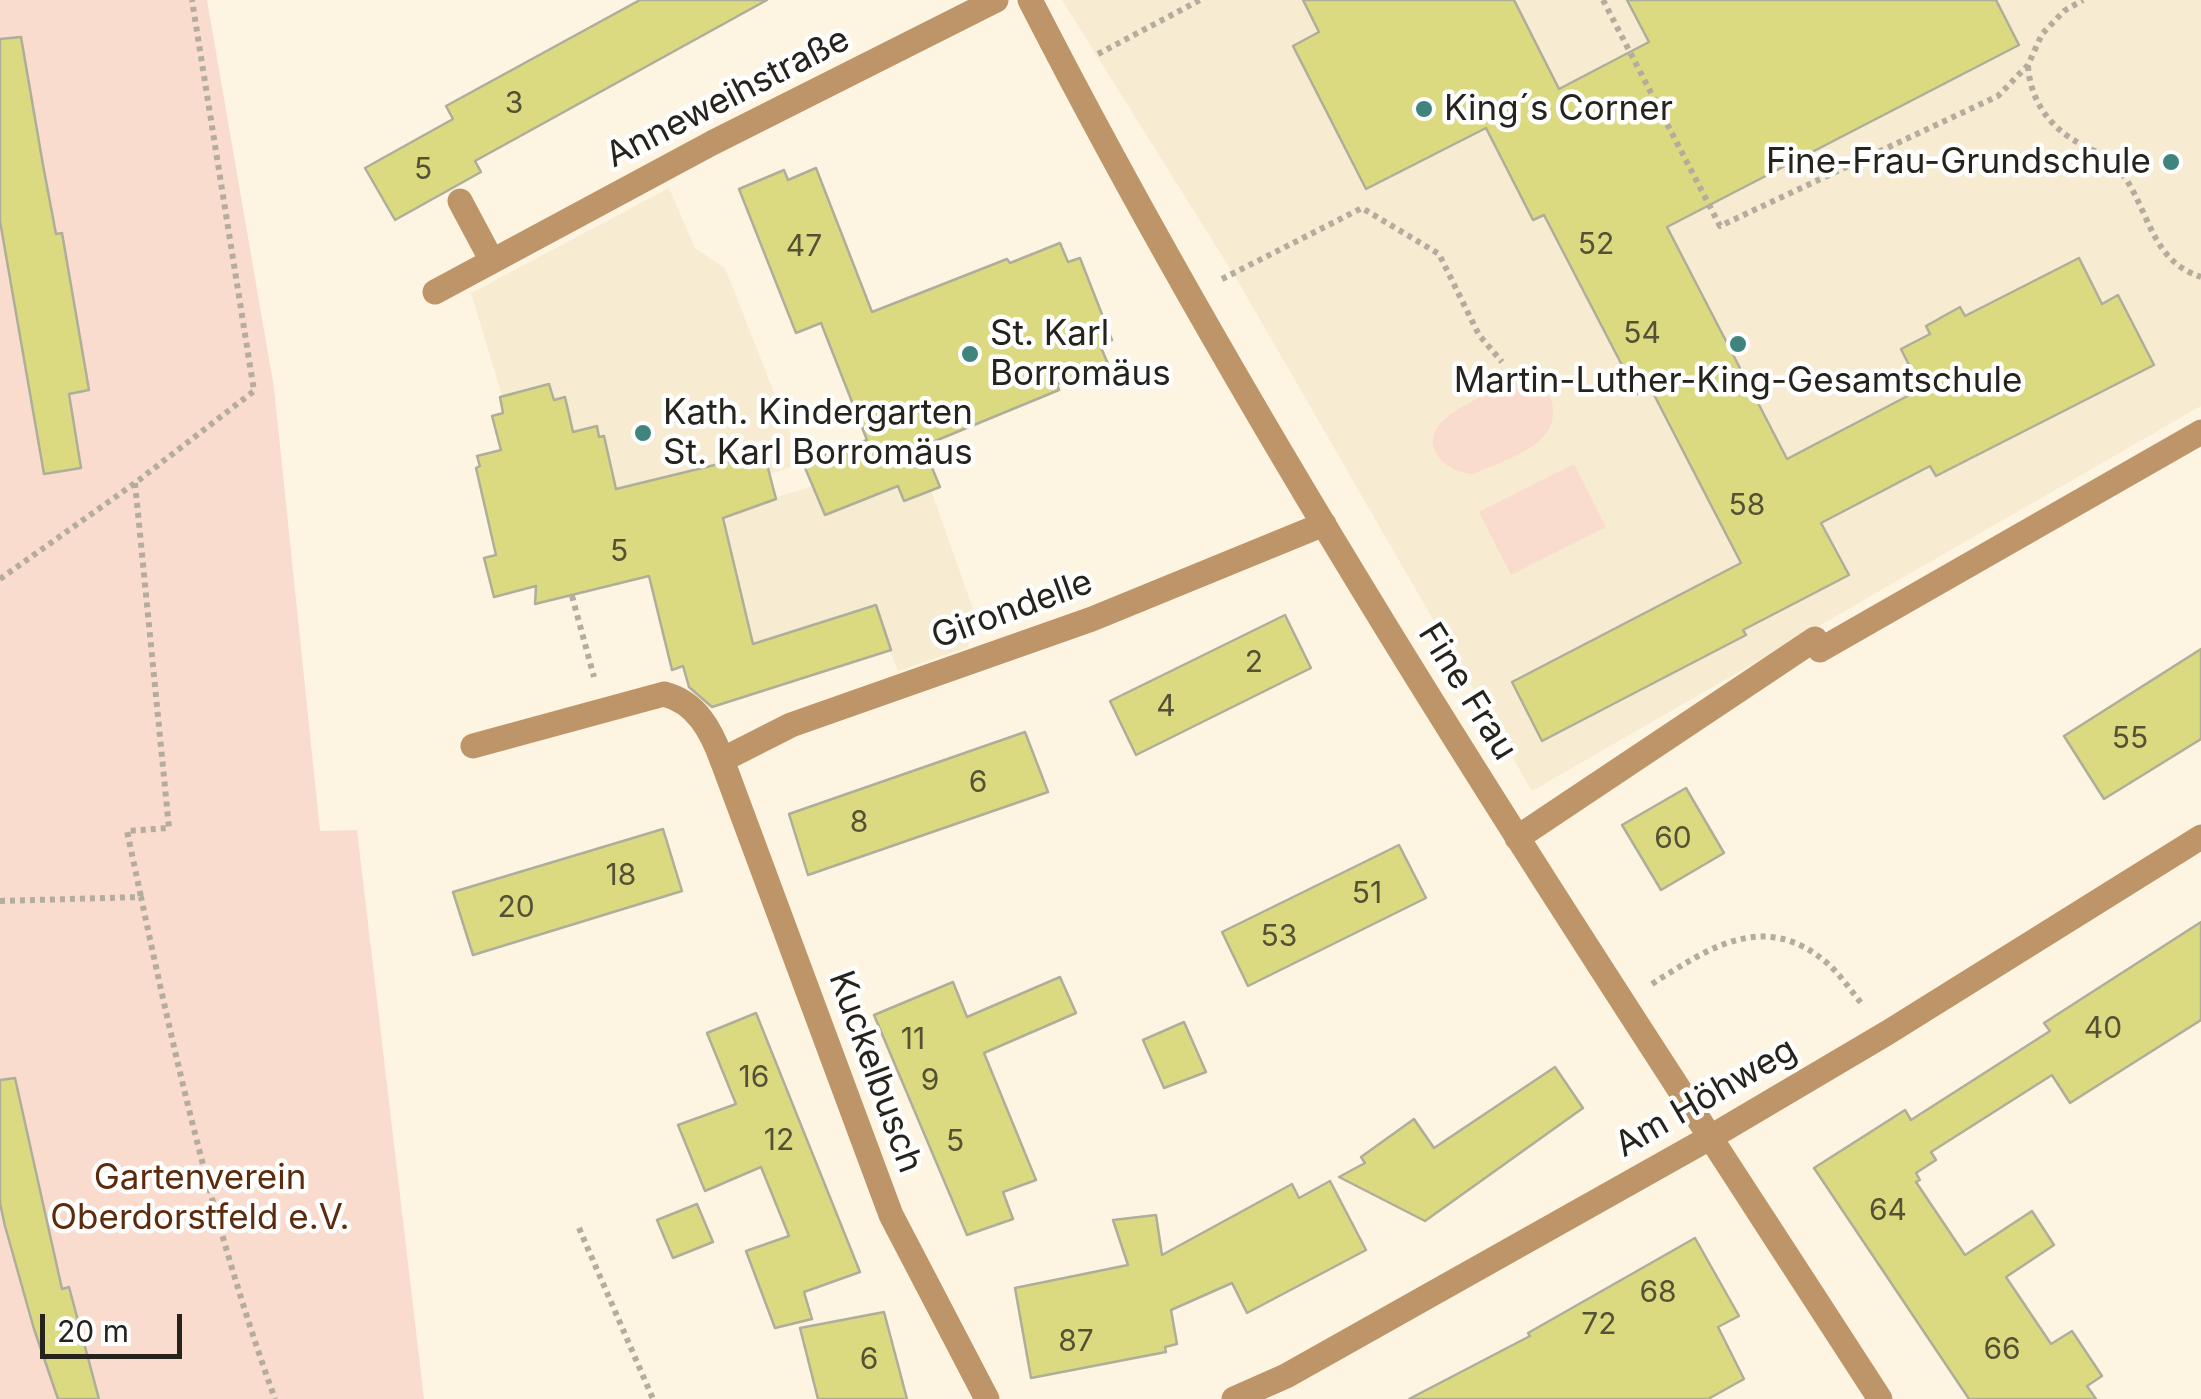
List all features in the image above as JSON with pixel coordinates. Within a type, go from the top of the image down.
[{"type":"street","name":"Anneweihstraße","points":[[435,292],[712,143],[996,0]]},
{"type":"street","name":"Fine Frau","points":[[1030,0],[1190,295],[1324,524],[1517,838],[1880,1399]]},
{"type":"street","points":[[460,200],[492,261]]},
{"type":"street","points":[[1517,838],[1815,639],[1820,650],[2201,432]]},
{"type":"street","name":"Girondelle","points":[[722,760],[791,725],[1092,619],[1324,524]]},
{"type":"street","name":"Kuckelbusch","points":[[473,746],[664,694],[685,699],[712,734],[891,1214],[986,1399]]},
{"type":"street","name":"Am Höhweg","points":[[1234,1399],[1286,1376],[1711,1137],[1886,1034],[2201,837]]},
{"type":"path","points":[[0,578],[134,484],[254,391],[192,0]]},
{"type":"path","points":[[1066,71],[1200,0]]},
{"type":"path","points":[[1602,0],[1720,226],[1998,96],[2028,65],[2042,34],[2064,12],[2084,0]]},
{"type":"path","points":[[2028,65],[2029,86],[2039,107],[2069,136],[2102,152],[2125,178],[2148,228],[2170,261],[2201,278]]},
{"type":"path","points":[[1190,295],[1362,208],[1439,254],[1479,335],[1502,362]]},
{"type":"path","points":[[134,484],[168,828],[127,831],[187,1108],[241,1305],[275,1399]]},
{"type":"path","points":[[572,596],[603,711]]},
{"type":"path","points":[[0,901],[141,897]]},
{"type":"path","points":[[1647,988],[1707,949],[1757,935],[1788,938],[1827,963],[1862,1004]]},
{"type":"path","points":[[579,1228],[653,1399]]},
{"type":"shaded area","name":"Martin-Luther-King-Gesamtschule","points":[[1062,0],[2201,0],[2201,406],[1532,791],[1239,283]]},
{"type":"shaded area","name":"Kath. Kindergarten St. Karl Borromäus","points":[[669,188],[695,248],[725,268],[802,463],[770,474],[777,497],[813,486],[825,515],[899,487],[931,490],[973,609],[968,647],[898,671],[890,651],[697,712],[683,667],[672,670],[645,560],[614,585],[535,604],[534,587],[494,597],[484,558],[524,548],[487,496],[482,497],[477,456],[501,450],[492,416],[503,412],[502,396],[471,293]]},
{"type":"green space","name":"Gartenverein Oberdorstfeld e.V.","points":[[0,0],[207,0],[274,388],[320,831],[357,830],[424,1399],[0,1399]]},
{"type":"green space","points":[[1531,381],[1547,393],[1553,406],[1551,424],[1535,444],[1474,474],[1452,468],[1437,455],[1433,437],[1446,418],[1487,394]]},
{"type":"green space","points":[[1574,464],[1606,527],[1511,575],[1479,512]]},
{"type":"building","points":[[640,0],[767,0],[475,161],[481,172],[395,220],[365,168],[453,119],[446,106]]},
{"type":"building","points":[[1303,0],[1514,0],[1559,89],[1649,42],[1627,0],[1996,0],[2019,45],[1667,227],[1787,459],[1921,389],[1901,349],[1930,334],[1926,326],[1960,307],[1965,316],[2079,258],[2102,304],[2118,295],[2154,365],[1936,476],[1930,466],[1821,523],[1849,575],[1743,630],[1746,635],[1542,741],[1512,682],[1741,563],[1650,387],[1637,394],[1544,215],[1533,220],[1486,128],[1366,189],[1293,46],[1319,32]]},
{"type":"building","points":[[21,37],[56,234],[62,233],[89,390],[69,394],[81,468],[44,474],[0,221],[0,39]]},
{"type":"building","name":"St. Karl Borromäus","points":[[816,168],[872,312],[1007,259],[1010,263],[1060,243],[1068,262],[1080,258],[1112,340],[1100,345],[1108,364],[1057,384],[1059,390],[923,446],[940,487],[904,501],[898,486],[825,515],[803,463],[867,440],[821,323],[796,333],[739,189],[784,170],[788,180]]},
{"type":"building","points":[[549,384],[554,400],[565,397],[573,432],[597,426],[599,437],[604,436],[616,489],[764,453],[776,499],[723,518],[753,644],[876,605],[891,650],[712,707],[689,687],[683,666],[672,670],[649,576],[535,604],[536,586],[494,597],[484,558],[496,555],[476,468],[480,466],[477,456],[501,450],[492,416],[503,413],[500,397]]},
{"type":"building","points":[[1285,615],[1311,668],[1136,755],[1110,701]]},
{"type":"building","points":[[2201,649],[2201,739],[2104,799],[2064,736]]},
{"type":"building","points":[[1025,732],[1048,792],[808,875],[789,814]]},
{"type":"building","points":[[1686,788],[1724,853],[1661,890],[1622,825]]},
{"type":"building","points":[[663,829],[682,891],[473,955],[453,892]]},
{"type":"building","points":[[1399,845],[1426,898],[1248,986],[1222,932]]},
{"type":"building","points":[[2201,922],[2201,1020],[2070,1103],[2052,1075],[1931,1152],[1936,1160],[1916,1173],[1920,1180],[1916,1182],[1965,1255],[2032,1211],[2054,1245],[2006,1277],[2051,1344],[2072,1331],[2102,1376],[2087,1386],[2096,1399],[1969,1399],[1814,1168],[1905,1110],[1911,1120],[2050,1031],[2044,1023]]},
{"type":"building","points":[[1060,977],[1076,1013],[984,1053],[1036,1180],[1003,1192],[1013,1219],[967,1235],[874,1015],[953,982],[967,1017]]},
{"type":"building","points":[[756,1013],[860,1272],[804,1292],[812,1319],[775,1328],[746,1251],[789,1236],[761,1167],[705,1191],[678,1125],[736,1104],[707,1033]]},
{"type":"building","points":[[1184,1022],[1206,1072],[1164,1088],[1143,1040]]},
{"type":"building","points":[[1555,1067],[1583,1108],[1425,1221],[1339,1177],[1365,1163],[1361,1157],[1414,1119],[1434,1148]]},
{"type":"building","points":[[15,1078],[62,1289],[69,1287],[99,1399],[58,1399],[5,1226],[0,1203],[0,1080]]},
{"type":"building","points":[[1330,1181],[1366,1250],[1247,1313],[1232,1283],[1171,1310],[1177,1344],[1165,1347],[1166,1352],[1031,1378],[1015,1288],[1128,1265],[1113,1220],[1156,1215],[1162,1255],[1292,1184],[1299,1198]]},
{"type":"building","points":[[697,1204],[713,1242],[673,1258],[657,1220]]},
{"type":"building","points":[[1695,1238],[1739,1316],[1718,1327],[1744,1379],[1708,1399],[1409,1399],[1530,1336],[1528,1333]]},
{"type":"building","points":[[884,1312],[907,1399],[818,1399],[800,1328]]},
{"type":"place","name":"King´s Corner","points":[[1424,109]]},
{"type":"place","name":"Fine-Frau-Grundschule","points":[[2171,162]]},
{"type":"place","name":"Martin-Luther-King-Gesamtschule","points":[[1738,344]]},
{"type":"place","name":"St. Karl Borromäus","points":[[970,354]]},
{"type":"place","name":"Kath. Kindergarten St. Karl Borromäus","points":[[643,433]]}]
